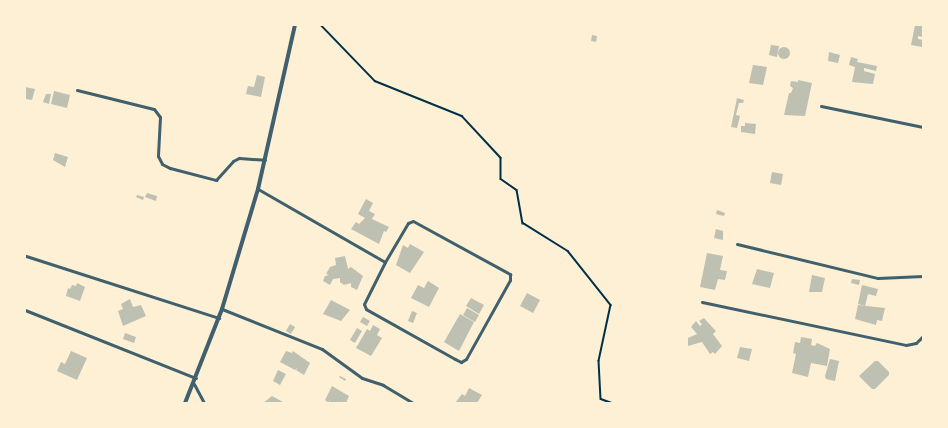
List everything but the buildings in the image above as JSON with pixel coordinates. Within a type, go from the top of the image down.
[{"type":"street","points":[[185,403],[194,384],[219,318],[258,189],[295,25]]},
{"type":"street","points":[[77,90],[154,109],[160,117],[158,156],[162,164],[170,168],[216,180],[233,161],[239,158],[265,160]]},
{"type":"street","points":[[821,106],[923,127]]},
{"type":"street","points":[[258,189],[385,262]]},
{"type":"street","points":[[413,221],[510,274],[510,280],[466,360],[461,362],[455,359],[365,308],[364,304],[385,262],[408,223],[413,221]]},
{"type":"street","points":[[737,244],[878,278],[923,276]]},
{"type":"street","points":[[26,256],[219,318]]},
{"type":"street","points":[[702,302],[906,345],[916,343],[923,336]]},
{"type":"street","points":[[222,309],[322,349],[362,378],[383,386],[412,403]]},
{"type":"street","points":[[25,310],[196,378]]},
{"type":"street","points":[[194,384],[204,403]]},
{"type":"path","points":[[321,25],[375,81],[462,116],[501,158],[501,179],[517,190],[523,223],[568,251],[611,305],[599,360],[601,399],[612,403]]}]
